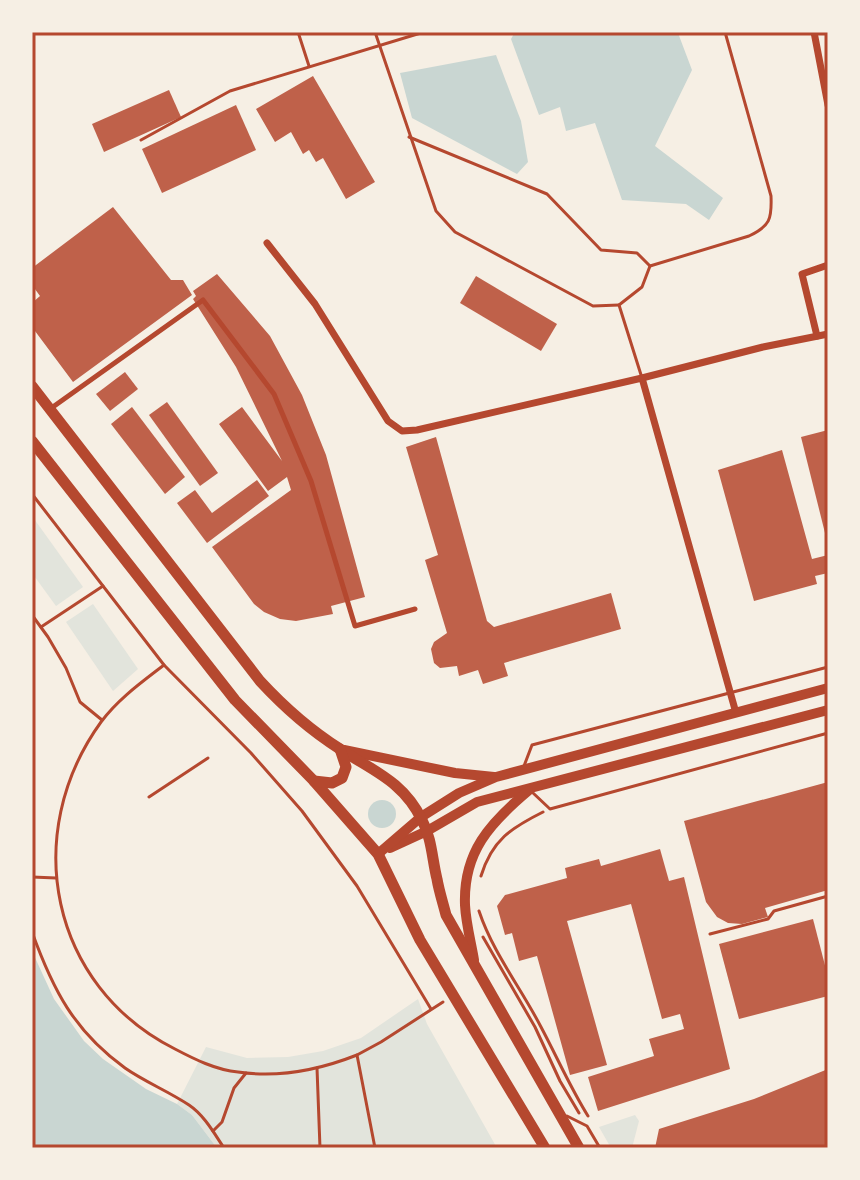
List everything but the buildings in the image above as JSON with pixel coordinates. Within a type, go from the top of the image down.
[{"type":"main road","points":[[32,386],[260,681],[305,724],[398,785],[421,817],[432,845],[446,915],[579,1148]]},
{"type":"main road","points":[[32,441],[235,700],[314,781],[378,854],[420,940],[545,1148]]},
{"type":"main road","points":[[378,854],[421,817],[459,793],[496,777],[828,688]]},
{"type":"main road","points":[[378,854],[427,831],[477,802],[828,710]]},
{"type":"main road","points":[[340,749],[455,773],[496,777]]},
{"type":"main road","points":[[314,781],[332,783],[342,778],[346,767],[340,749]]},
{"type":"main road","points":[[475,968],[465,907],[468,870],[487,830],[529,790]]},
{"type":"street","points":[[814,32],[828,105]]},
{"type":"street","points":[[267,243],[315,304],[388,421],[402,431],[828,334]]},
{"type":"street","points":[[817,336],[802,274],[828,265]]},
{"type":"street","points":[[50,409],[203,300],[274,394],[311,481],[355,626],[415,609]]},
{"type":"street","points":[[642,378],[736,713]]},
{"type":"lane","points":[[298,32],[309,67]]},
{"type":"lane","points":[[375,32],[436,211],[455,232],[593,306],[619,305],[642,287],[650,266]]},
{"type":"lane","points":[[141,140],[230,91],[424,32]]},
{"type":"lane","points":[[650,266],[749,236],[764,229],[772,214],[771,196],[725,32]]},
{"type":"lane","points":[[409,137],[547,194],[601,250],[637,253],[650,266]]},
{"type":"lane","points":[[619,305],[642,378]]},
{"type":"lane","points":[[523,769],[532,745],[828,667]]},
{"type":"lane","points":[[529,790],[550,809],[828,733]]},
{"type":"lane","points":[[558,1112],[587,1126],[600,1148]]},
{"type":"path","points":[[32,494],[164,665],[251,753],[302,811],[357,886],[431,1009]]},
{"type":"path","points":[[41,627],[103,586]]},
{"type":"path","points":[[32,615],[66,668],[80,702],[102,720]]},
{"type":"path","points":[[164,665],[140,683],[102,720],[77,762],[57,837],[56,878],[64,920],[81,959],[100,987],[121,1011],[161,1042],[212,1065],[246,1073],[317,1068],[357,1055],[453,996]]},
{"type":"path","points":[[149,797],[208,758]]},
{"type":"path","points":[[478,886],[485,862],[499,841],[517,825],[550,809]]},
{"type":"path","points":[[32,877],[56,878]]},
{"type":"path","points":[[710,934],[768,919],[774,911],[828,896]]},
{"type":"path","points":[[479,911],[488,935],[593,1123]]},
{"type":"path","points":[[32,932],[59,997],[88,1038],[126,1069],[191,1106],[224,1148]]},
{"type":"path","points":[[481,933],[587,1126]]},
{"type":"path","points":[[357,1055],[375,1148]]},
{"type":"path","points":[[317,1068],[320,1148]]},
{"type":"path","points":[[213,1131],[222,1122],[234,1088],[246,1073]]},
{"type":"shaded area","points":[[515,32],[678,33],[692,70],[655,146],[723,198],[709,220],[686,204],[622,200],[595,123],[566,131],[560,107],[539,115],[511,39]]},
{"type":"shaded area","points":[[496,55],[521,121],[528,162],[517,174],[412,118],[400,73]]},
{"type":"shaded area","points":[[32,516],[83,587],[56,606],[32,573]]},
{"type":"shaded area","points":[[93,604],[138,669],[113,691],[66,622]]},
{"type":"shaded area","points":[[382,800],[392,804],[396,814],[392,824],[382,828],[372,824],[368,814],[372,804]]},
{"type":"shaded area","points":[[32,951],[54,999],[84,1041],[103,1059],[146,1089],[192,1115],[217,1148],[32,1148]]},
{"type":"shaded area","points":[[418,999],[427,1024],[497,1148],[217,1148],[192,1115],[177,1104],[206,1047],[247,1058],[288,1057],[323,1051],[361,1038]]},
{"type":"shaded area","points":[[635,1115],[639,1121],[632,1148],[611,1148],[599,1127]]}]
